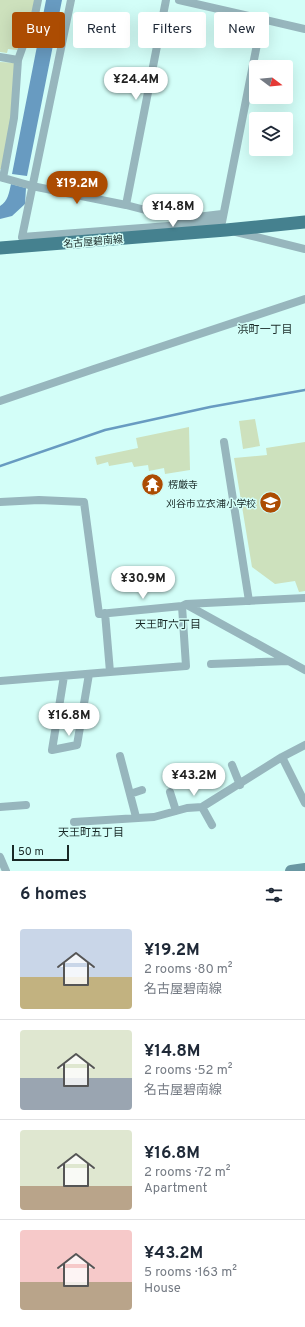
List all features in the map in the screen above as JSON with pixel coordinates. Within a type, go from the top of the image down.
[{"type":"main road","name":"名古屋碧南線","points":[[0,248],[226,230],[305,222]]},
{"type":"street","points":[[38,0],[32,29],[18,60],[14,118],[1,178],[32,186],[126,205],[180,219],[222,214]]},
{"type":"street","points":[[71,0],[22,237],[222,222],[222,214],[256,48]]},
{"type":"street","points":[[126,205],[166,0]]},
{"type":"street","points":[[179,0],[234,12]]},
{"type":"street","points":[[269,20],[305,29]]},
{"type":"street","points":[[0,57],[18,60]]},
{"type":"street","points":[[226,230],[305,249]]},
{"type":"street","points":[[0,401],[305,299]]},
{"type":"street","points":[[224,442],[249,601]]},
{"type":"street","points":[[0,502],[39,500],[84,502],[100,614],[184,605],[305,598]]},
{"type":"street","points":[[184,605],[305,670]]},
{"type":"street","points":[[0,681],[186,666],[184,605]]},
{"type":"street","points":[[105,614],[110,672]]},
{"type":"street","points":[[211,664],[288,661]]},
{"type":"street","points":[[64,676],[52,750],[78,745],[89,674]]},
{"type":"street","points":[[74,822],[154,817],[187,808],[202,807],[240,785],[282,757],[305,746]]},
{"type":"street","points":[[120,756],[136,817]]},
{"type":"street","points":[[282,757],[305,803]]},
{"type":"street","points":[[232,765],[240,785]]},
{"type":"street","points":[[130,794],[142,790]]},
{"type":"street","points":[[170,792],[176,811]]},
{"type":"street","points":[[0,807],[26,805]]},
{"type":"street","points":[[202,807],[212,825]]},
{"type":"street","points":[[0,858],[6,871]]},
{"type":"street","points":[[291,871],[305,869]]},
{"type":"green space","points":[[0,0],[38,0],[34,12],[12,12],[12,48],[22,48],[17,50],[8,49],[7,53],[0,52]]},
{"type":"green space","points":[[0,62],[18,63],[4,170],[0,169]]},
{"type":"green space","points":[[255,419],[260,446],[243,449],[239,421]]},
{"type":"green space","points":[[189,427],[190,470],[165,474],[164,468],[149,471],[148,465],[134,467],[132,462],[109,466],[108,462],[97,465],[95,457],[138,448],[136,438]]},
{"type":"green space","name":"刈谷市立衣浦小学校","points":[[305,442],[305,591],[299,592],[295,581],[275,584],[252,567],[234,458],[267,455],[266,448]]},
{"type":"water","points":[[46,0],[62,0],[60,12],[44,12]]},
{"type":"water","points":[[37,48],[52,48],[27,176],[12,174]]},
{"type":"water","points":[[11,184],[26,188],[25,204],[12,216],[0,219],[0,206],[9,194]]},
{"type":"waterway","points":[[0,466],[105,430],[210,407],[305,390]]},
{"type":"place","name":"楞厳寺","points":[[153,484]]},
{"type":"place","name":"刈谷市立衣浦小学校","points":[[271,503]]},
{"type":"district","name":"浜町一丁目","points":[[265,329]]},
{"type":"district","name":"天王町六丁目","points":[[168,624]]},
{"type":"district","name":"天王町五丁目","points":[[91,832]]}]
